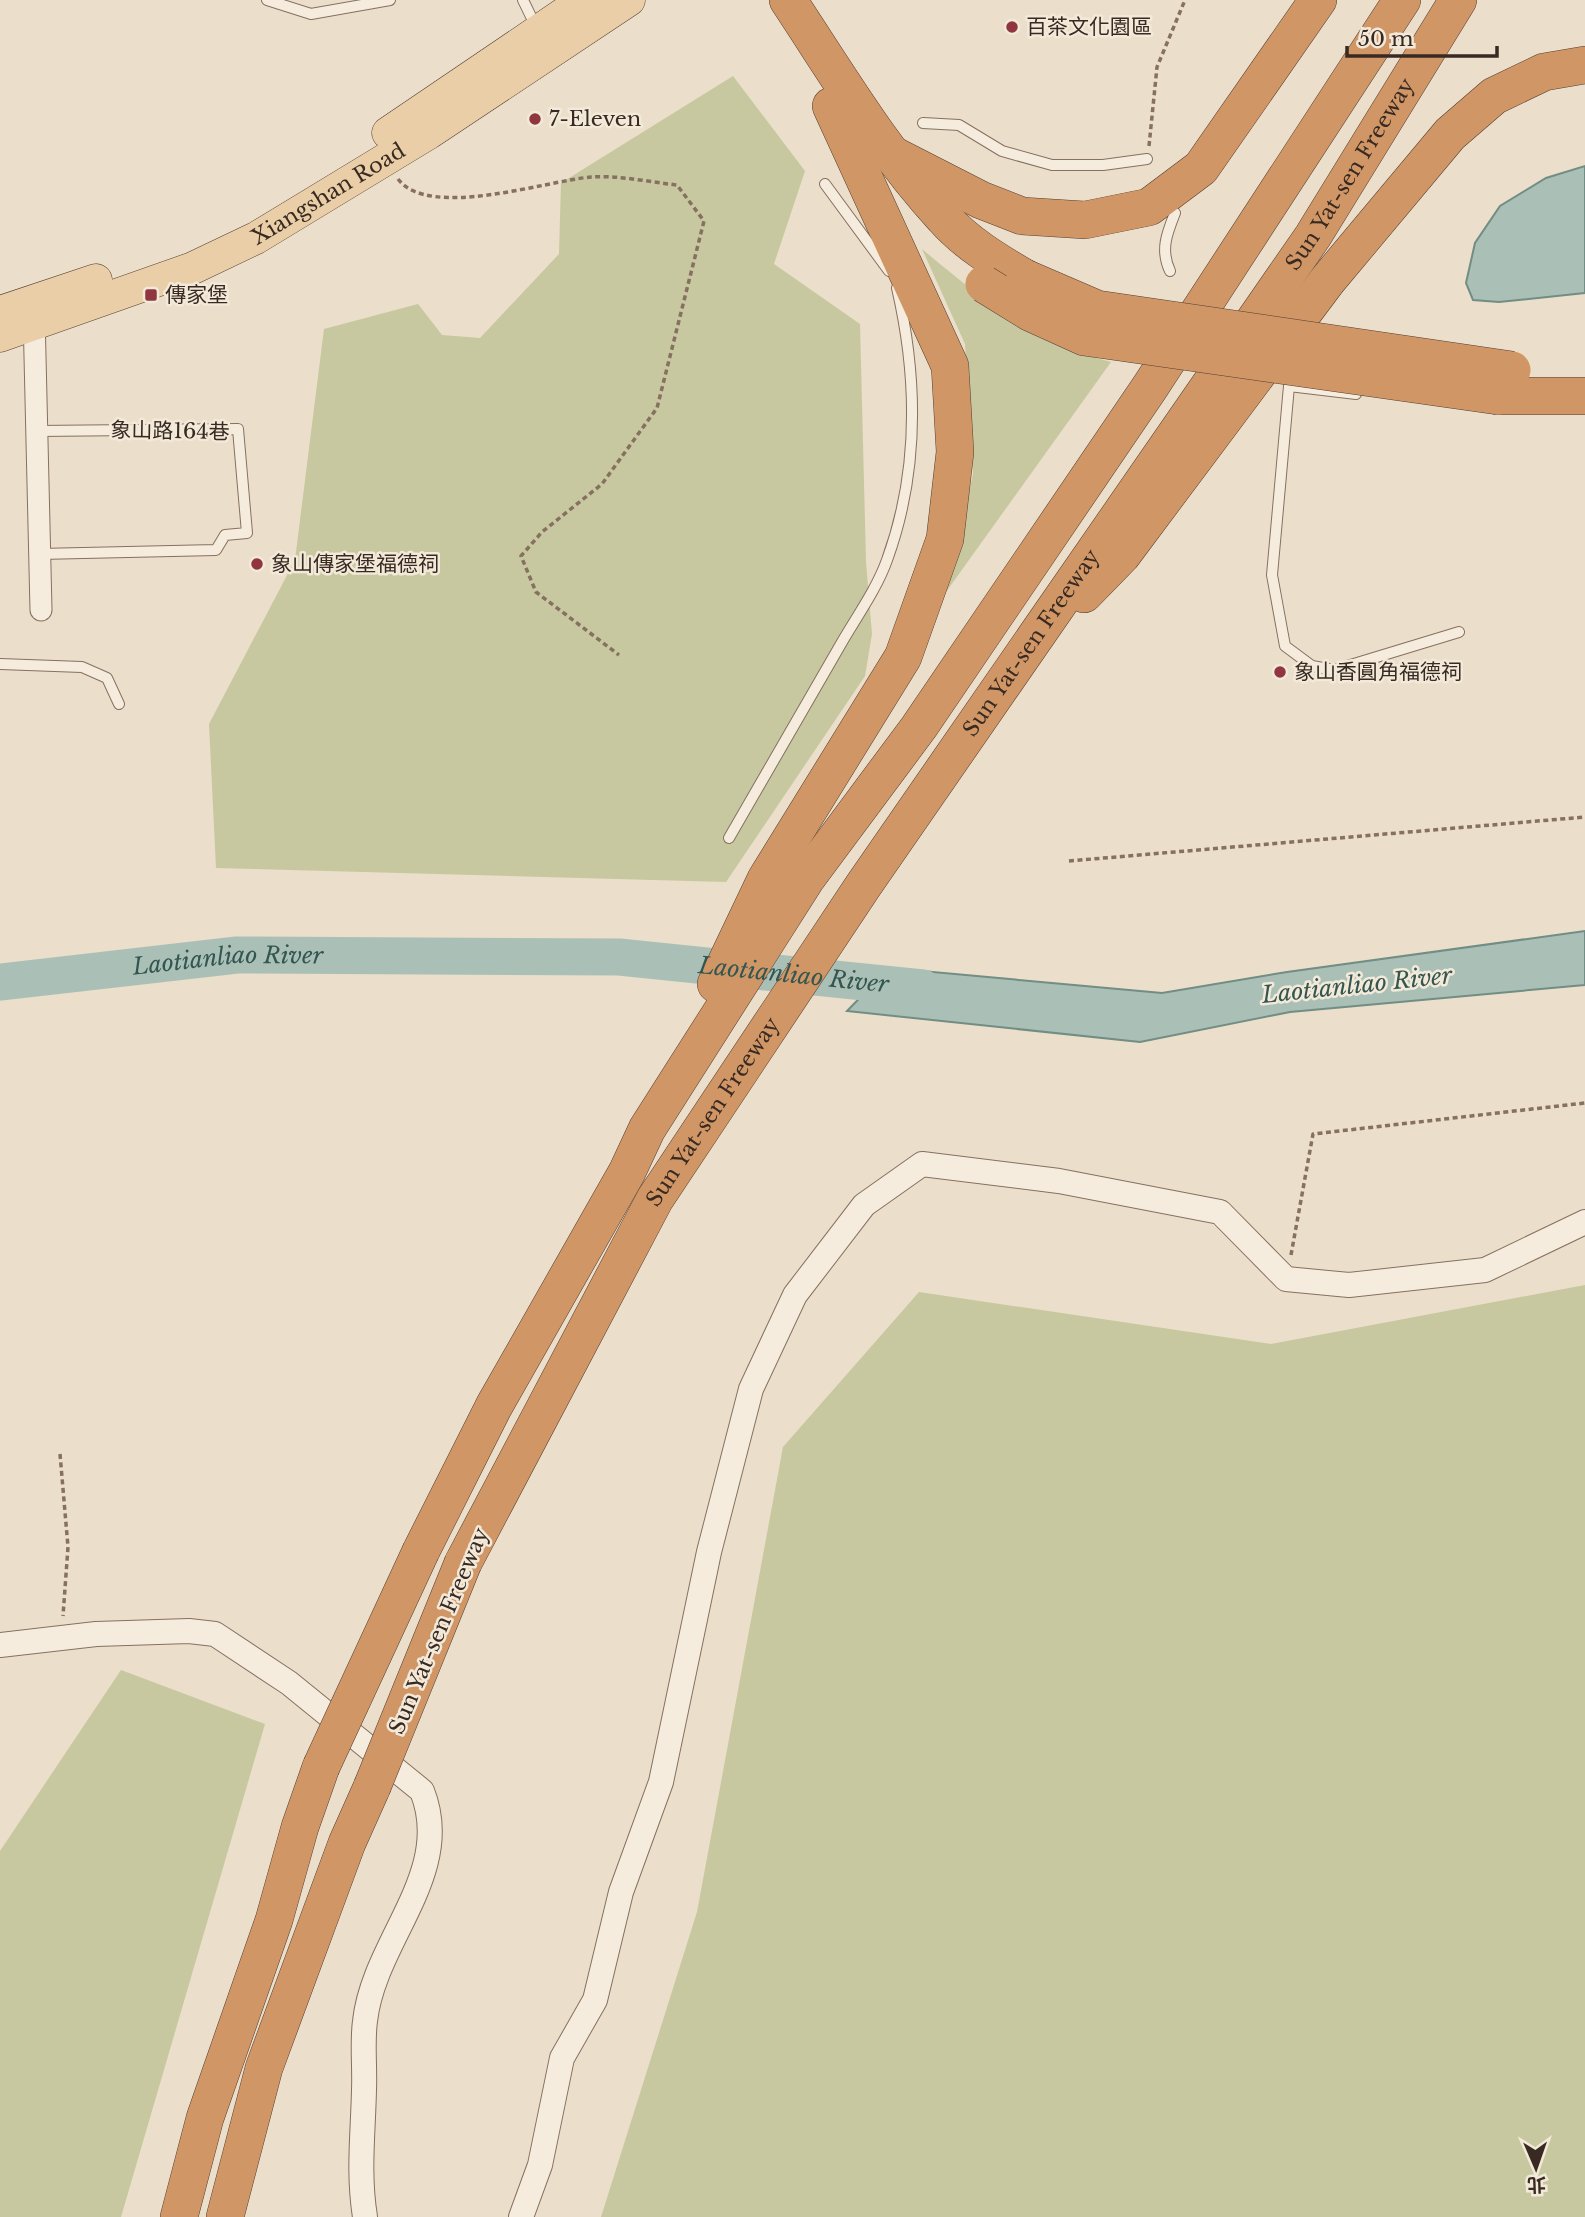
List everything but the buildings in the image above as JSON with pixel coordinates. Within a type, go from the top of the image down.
[{"type":"highway","points":[[760,0],[831,106],[927,229],[984,284],[1031,313],[1084,337],[1498,396],[1573,403]]},
{"type":"highway","points":[[788,0],[872,129],[944,219],[986,254],[1025,278],[1097,309],[1512,370],[1585,371]]},
{"type":"highway","points":[[895,156],[981,200],[1022,216],[1085,220],[1149,207],[1201,168],[1318,0]]},
{"type":"highway","name":"Sun Yat-sen Freeway","points":[[179,2217],[205,2118],[274,1920],[300,1827],[321,1767],[421,1551],[494,1406],[628,1172],[647,1129],[806,879],[919,727],[1143,398],[1402,0]]},
{"type":"highway","name":"Sun Yat-sen Freeway","points":[[225,2217],[264,2068],[347,1843],[463,1563],[655,1199],[863,886],[1103,535],[1313,236],[1458,0]]},
{"type":"highway","points":[[1020,660],[1122,555],[1327,281],[1450,134],[1494,96],[1544,72],[1585,65]]},
{"type":"highway","points":[[647,1129],[766,879],[903,657],[945,539],[955,452],[950,366],[831,106]]},
{"type":"main road","name":"Xiangshan Road","points":[[0,312],[34,313],[193,268],[256,238],[384,161],[545,41],[584,0]]},
{"type":"main road","name":"Xiangshan Road","points":[[0,336],[34,313],[186,248],[249,217],[545,41],[629,0]]},
{"type":"street","points":[[34,313],[41,610]]},
{"type":"street","points":[[521,2217],[540,2165],[562,2058],[595,2000],[621,1892],[661,1782],[709,1552],[751,1389],[795,1295],[864,1205],[922,1164],[1059,1181],[1159,1198],[1220,1212],[1286,1279],[1349,1285],[1485,1270],[1585,1222]]},
{"type":"street","points":[[0,1645],[61,1638],[189,1631],[215,1634],[289,1683],[422,1791],[431,1814],[428,1859],[381,1962],[365,2020],[359,2181],[365,2217]]},
{"type":"lane","points":[[267,0],[311,14],[390,0]]},
{"type":"lane","points":[[523,0],[545,41]]},
{"type":"lane","points":[[923,122],[959,125],[1002,151],[1052,165],[1103,165],[1147,159]]},
{"type":"lane","points":[[729,838],[886,564],[902,512],[911,456],[913,401],[907,333],[895,279],[825,184]]},
{"type":"lane","points":[[1170,271],[1163,257],[1175,213]]},
{"type":"lane","points":[[1372,396],[1289,386],[1272,575],[1285,646],[1312,666],[1334,670],[1458,632]]},
{"type":"lane","points":[[1573,403],[1585,404]]},
{"type":"lane","name":"象山路164巷","points":[[36,431],[238,429],[247,533],[225,535],[216,550],[39,554]]},
{"type":"lane","points":[[0,664],[82,667],[107,678],[119,704]]},
{"type":"path","points":[[1147,159],[1157,67],[1185,0]]},
{"type":"path","points":[[384,161],[402,184],[435,198],[477,196],[592,177],[677,185],[704,221],[657,408],[602,484],[542,532],[521,556],[536,592],[619,655]]},
{"type":"path","points":[[1069,861],[1585,817]]},
{"type":"path","points":[[1286,1279],[1313,1134],[1585,1103]]},
{"type":"path","points":[[60,1454],[68,1547],[61,1638]]},
{"type":"green space","points":[[733,76],[805,171],[774,264],[860,324],[866,562],[872,634],[865,676],[726,882],[216,868],[209,724],[295,560],[324,329],[418,304],[442,335],[480,338],[559,254],[561,183]]},
{"type":"green space","points":[[922,249],[987,301],[1033,331],[1084,354],[1111,362],[946,592],[973,474],[965,344]]},
{"type":"green space","points":[[1585,1285],[1585,2217],[601,2217],[697,1912],[783,1447],[919,1292],[1271,1344]]},
{"type":"green space","points":[[121,1670],[265,1724],[121,2217],[0,2217],[0,1851]]},
{"type":"water","points":[[1585,166],[1585,293],[1499,302],[1473,300],[1466,283],[1475,243],[1500,206],[1546,178]]},
{"type":"water","points":[[1585,931],[1585,985],[1290,1012],[1140,1042],[847,1011],[889,968],[1162,993],[1287,972]]},
{"type":"waterway","name":"Laotianliao River","points":[[0,982],[237,955],[619,957],[923,988]]},
{"type":"place","name":"百茶文化園區","points":[[1012,27]]},
{"type":"place","name":"7-Eleven","points":[[535,119]]},
{"type":"place","name":"傳家堡","points":[[151,295]]},
{"type":"place","name":"象山傳家堡福德祠","points":[[257,564]]},
{"type":"place","name":"象山香圓角福德祠","points":[[1280,672]]}]
